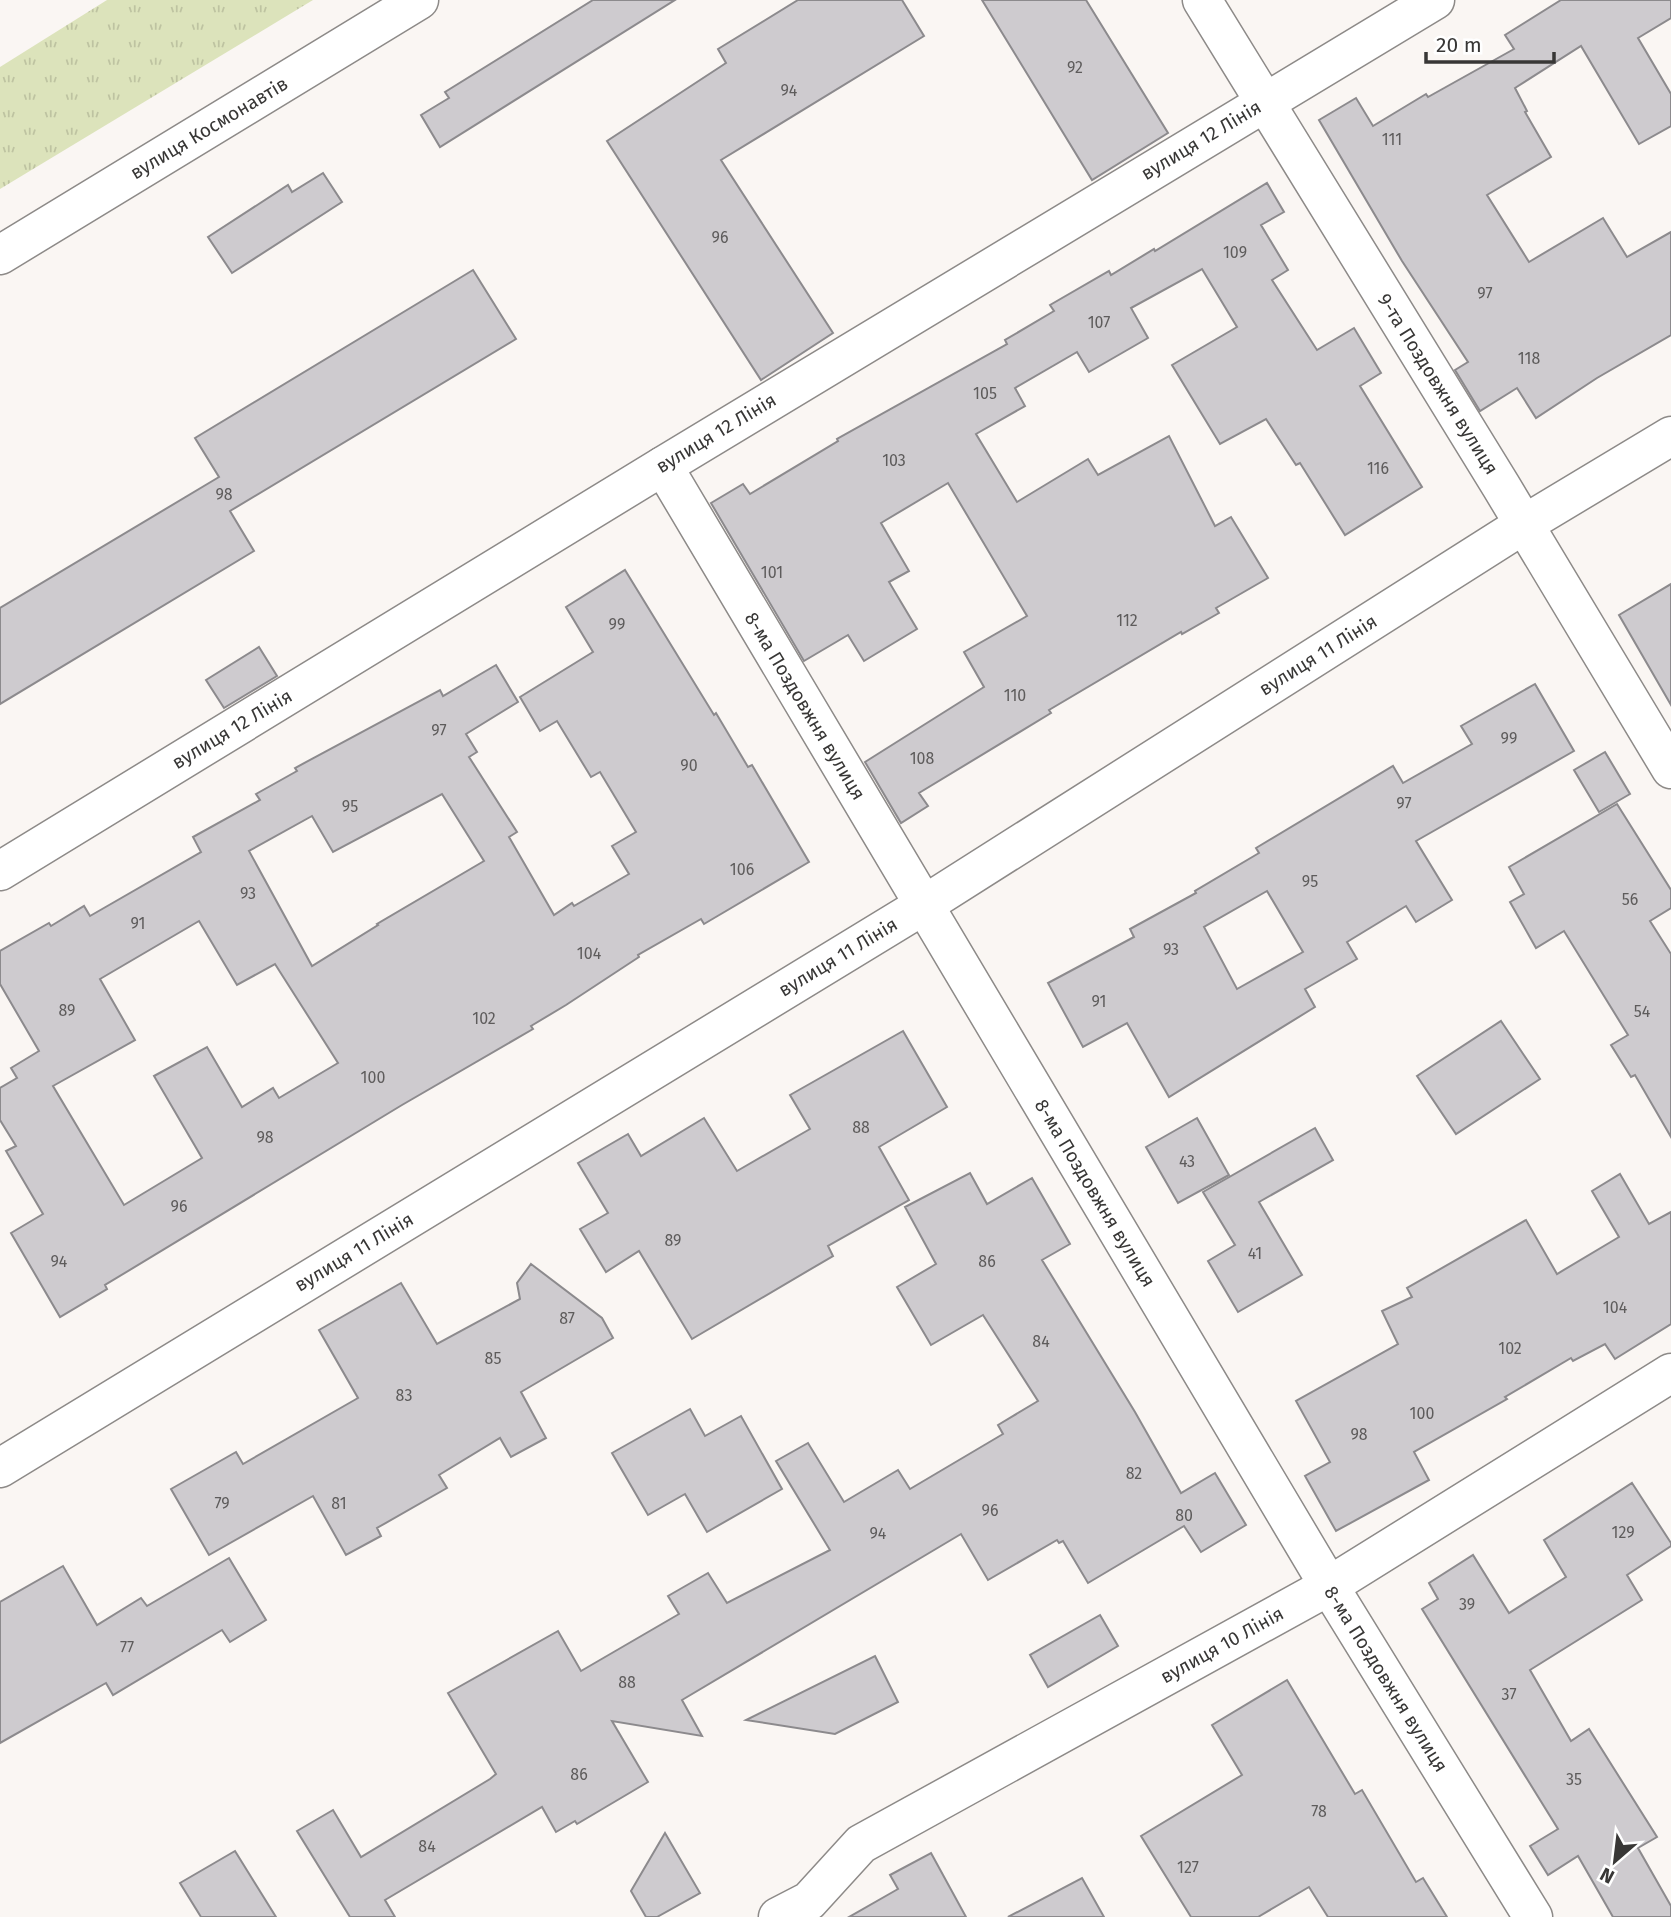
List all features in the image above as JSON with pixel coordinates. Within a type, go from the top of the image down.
[{"type":"street","name":"вулиця Космонавтів","points":[[0,255],[419,0]]},
{"type":"street","name":"9-та Поздовжня вулиця","points":[[1202,0],[1671,769]]},
{"type":"street","name":"вулиця 12 Лінія","points":[[0,871],[663,466],[1435,0]]},
{"type":"street","name":"вулиця 11 Лінія","points":[[0,1468],[924,905],[1523,525],[1671,436]]},
{"type":"street","name":"8-ма Поздовжня вулиця","points":[[663,466],[1329,1586],[1532,1917]]},
{"type":"street","name":"вулиця 10 Лінія","points":[[778,1917],[809,1901],[861,1844],[1329,1586],[1671,1373]]},
{"type":"green space","points":[[107,0],[313,0],[0,189],[0,67]]},
{"type":"building","points":[[593,0],[675,0],[440,147],[421,115],[449,98],[445,92]]},
{"type":"building","points":[[798,0],[902,0],[924,36],[721,160],[833,333],[761,380],[607,141],[726,63],[718,49]]},
{"type":"building","points":[[982,0],[1086,0],[1168,133],[1092,180]]},
{"type":"building","points":[[1561,0],[1671,0],[1671,18],[1638,38],[1671,94],[1671,126],[1639,144],[1581,46],[1515,88],[1527,111],[1525,112],[1551,157],[1487,195],[1529,262],[1603,218],[1627,257],[1671,232],[1671,335],[1597,378],[1536,418],[1517,388],[1480,411],[1455,370],[1468,362],[1402,261],[1319,120],[1356,98],[1373,126],[1426,94],[1428,97],[1514,49],[1505,35]]},
{"type":"building","points":[[323,173],[342,202],[232,273],[208,237],[288,185],[292,192]]},
{"type":"building","points":[[1267,183],[1284,212],[1261,225],[1288,270],[1272,280],[1317,350],[1354,328],[1381,373],[1360,386],[1422,487],[1345,535],[1300,463],[1296,465],[1266,419],[1220,444],[1172,365],[1237,327],[1202,269],[1131,308],[1148,338],[1089,372],[1077,352],[1015,388],[1025,406],[976,434],[1017,502],[1088,459],[1098,475],[1169,436],[1215,526],[1231,517],[1268,578],[1216,608],[1219,613],[1182,634],[1181,632],[1049,710],[1051,713],[919,793],[928,806],[901,823],[865,762],[984,687],[964,652],[1027,616],[948,483],[881,523],[909,571],[889,582],[917,629],[864,661],[848,635],[804,661],[711,503],[743,484],[750,494],[838,441],[837,439],[1007,344],[1005,340],[1054,311],[1050,305],[1109,271],[1111,275],[1154,249],[1155,251]]},
{"type":"building","points":[[473,270],[516,339],[230,511],[254,551],[0,704],[0,608],[219,477],[195,438]]},
{"type":"building","points":[[625,570],[714,715],[716,713],[748,767],[752,765],[809,862],[704,924],[701,919],[638,955],[639,957],[531,1026],[533,1029],[105,1285],[107,1289],[60,1317],[11,1233],[43,1214],[6,1151],[16,1146],[0,1120],[0,1088],[17,1078],[11,1068],[39,1051],[0,984],[0,951],[84,906],[90,916],[201,852],[193,837],[260,800],[256,794],[297,771],[295,768],[440,690],[443,696],[496,665],[518,702],[466,734],[477,752],[469,757],[517,832],[509,837],[554,915],[629,874],[612,846],[636,832],[600,772],[591,777],[557,721],[540,731],[520,697],[593,652],[566,607]],"holes":[[[442,794],[484,861],[312,966],[249,851],[312,816],[333,852]],[[199,921],[237,985],[275,964],[338,1063],[279,1098],[273,1088],[242,1107],[207,1047],[154,1076],[202,1158],[124,1205],[53,1086],[135,1040],[100,979]]]},
{"type":"building","points":[[1671,584],[1671,705],[1619,615]]},
{"type":"building","points":[[259,647],[277,676],[224,708],[206,680]]},
{"type":"building","points":[[1535,684],[1574,751],[1416,841],[1452,900],[1416,922],[1406,906],[1347,942],[1357,959],[1305,989],[1315,1007],[1169,1097],[1127,1023],[1083,1047],[1048,983],[1134,937],[1130,929],[1196,893],[1195,891],[1259,853],[1256,848],[1393,766],[1403,783],[1472,744],[1461,726]],"holes":[[[1267,891],[1303,952],[1237,989],[1204,927]]]},
{"type":"building","points":[[1605,752],[1630,794],[1599,812],[1574,770]]},
{"type":"building","points":[[1617,804],[1671,890],[1671,908],[1650,921],[1671,954],[1671,1137],[1635,1075],[1631,1077],[1611,1045],[1628,1035],[1564,931],[1536,948],[1510,902],[1524,894],[1509,867]]},
{"type":"building","points":[[1501,1021],[1540,1079],[1456,1134],[1417,1076]]},
{"type":"building","points":[[903,1031],[947,1107],[879,1147],[909,1200],[828,1246],[833,1256],[692,1339],[639,1251],[606,1272],[580,1229],[608,1213],[578,1163],[628,1134],[641,1156],[704,1118],[737,1171],[810,1129],[790,1095]]},
{"type":"building","points":[[1197,1118],[1229,1175],[1178,1203],[1146,1147]]},
{"type":"building","points":[[1315,1128],[1333,1160],[1259,1202],[1302,1275],[1238,1312],[1208,1261],[1235,1245],[1203,1192]]},
{"type":"building","points":[[970,1173],[987,1204],[1032,1178],[1070,1244],[1042,1260],[1181,1493],[1215,1473],[1246,1525],[1201,1552],[1184,1526],[1088,1583],[1063,1541],[1059,1543],[1057,1540],[988,1580],[961,1534],[682,1700],[702,1736],[612,1721],[648,1782],[577,1824],[575,1821],[556,1832],[542,1807],[385,1900],[395,1917],[350,1917],[297,1831],[333,1810],[361,1857],[496,1774],[448,1693],[558,1631],[581,1671],[679,1614],[668,1596],[708,1573],[727,1603],[830,1550],[776,1461],[808,1443],[844,1502],[898,1470],[910,1489],[1003,1434],[998,1425],[1038,1401],[983,1315],[931,1345],[897,1287],[936,1264],[905,1207]]},
{"type":"building","points":[[1620,1174],[1649,1224],[1671,1212],[1671,1324],[1615,1359],[1605,1344],[1573,1361],[1571,1358],[1505,1397],[1507,1399],[1414,1452],[1429,1480],[1336,1531],[1305,1476],[1330,1462],[1296,1401],[1398,1344],[1382,1311],[1412,1297],[1407,1288],[1526,1220],[1557,1274],[1619,1237],[1592,1191]]},
{"type":"building","points":[[531,1264],[602,1318],[613,1338],[521,1392],[546,1438],[511,1457],[500,1438],[439,1475],[447,1488],[377,1528],[381,1536],[346,1555],[313,1496],[209,1555],[171,1489],[236,1452],[243,1464],[358,1398],[319,1330],[401,1283],[437,1344],[520,1299],[517,1283]]},
{"type":"building","points":[[690,1409],[705,1436],[741,1416],[782,1489],[707,1532],[685,1494],[648,1515],[612,1453]]},
{"type":"building","points":[[1632,1483],[1671,1543],[1671,1546],[1627,1575],[1642,1600],[1530,1670],[1571,1741],[1589,1729],[1657,1837],[1638,1848],[1671,1906],[1671,1917],[1613,1917],[1578,1856],[1548,1875],[1530,1846],[1558,1829],[1422,1609],[1438,1599],[1429,1583],[1473,1555],[1509,1613],[1566,1577],[1544,1540]]},
{"type":"building","points":[[229,1558],[266,1620],[230,1642],[222,1630],[113,1695],[106,1683],[0,1743],[0,1602],[63,1566],[97,1625],[141,1598],[147,1606]]},
{"type":"building","points":[[1100,1615],[1118,1646],[1048,1687],[1030,1655]]},
{"type":"building","points":[[875,1656],[898,1702],[835,1734],[746,1720]]},
{"type":"building","points":[[1287,1680],[1355,1794],[1362,1790],[1416,1882],[1423,1878],[1447,1917],[1328,1917],[1309,1887],[1258,1917],[1191,1917],[1141,1836],[1242,1775],[1212,1725]]},
{"type":"building","points":[[665,1833],[700,1893],[657,1917],[646,1917],[631,1891]]},
{"type":"building","points":[[235,1851],[276,1917],[201,1917],[180,1883]]},
{"type":"building","points":[[931,1853],[966,1917],[849,1917],[898,1889],[890,1875]]},
{"type":"building","points":[[1082,1878],[1104,1917],[1008,1917]]}]
